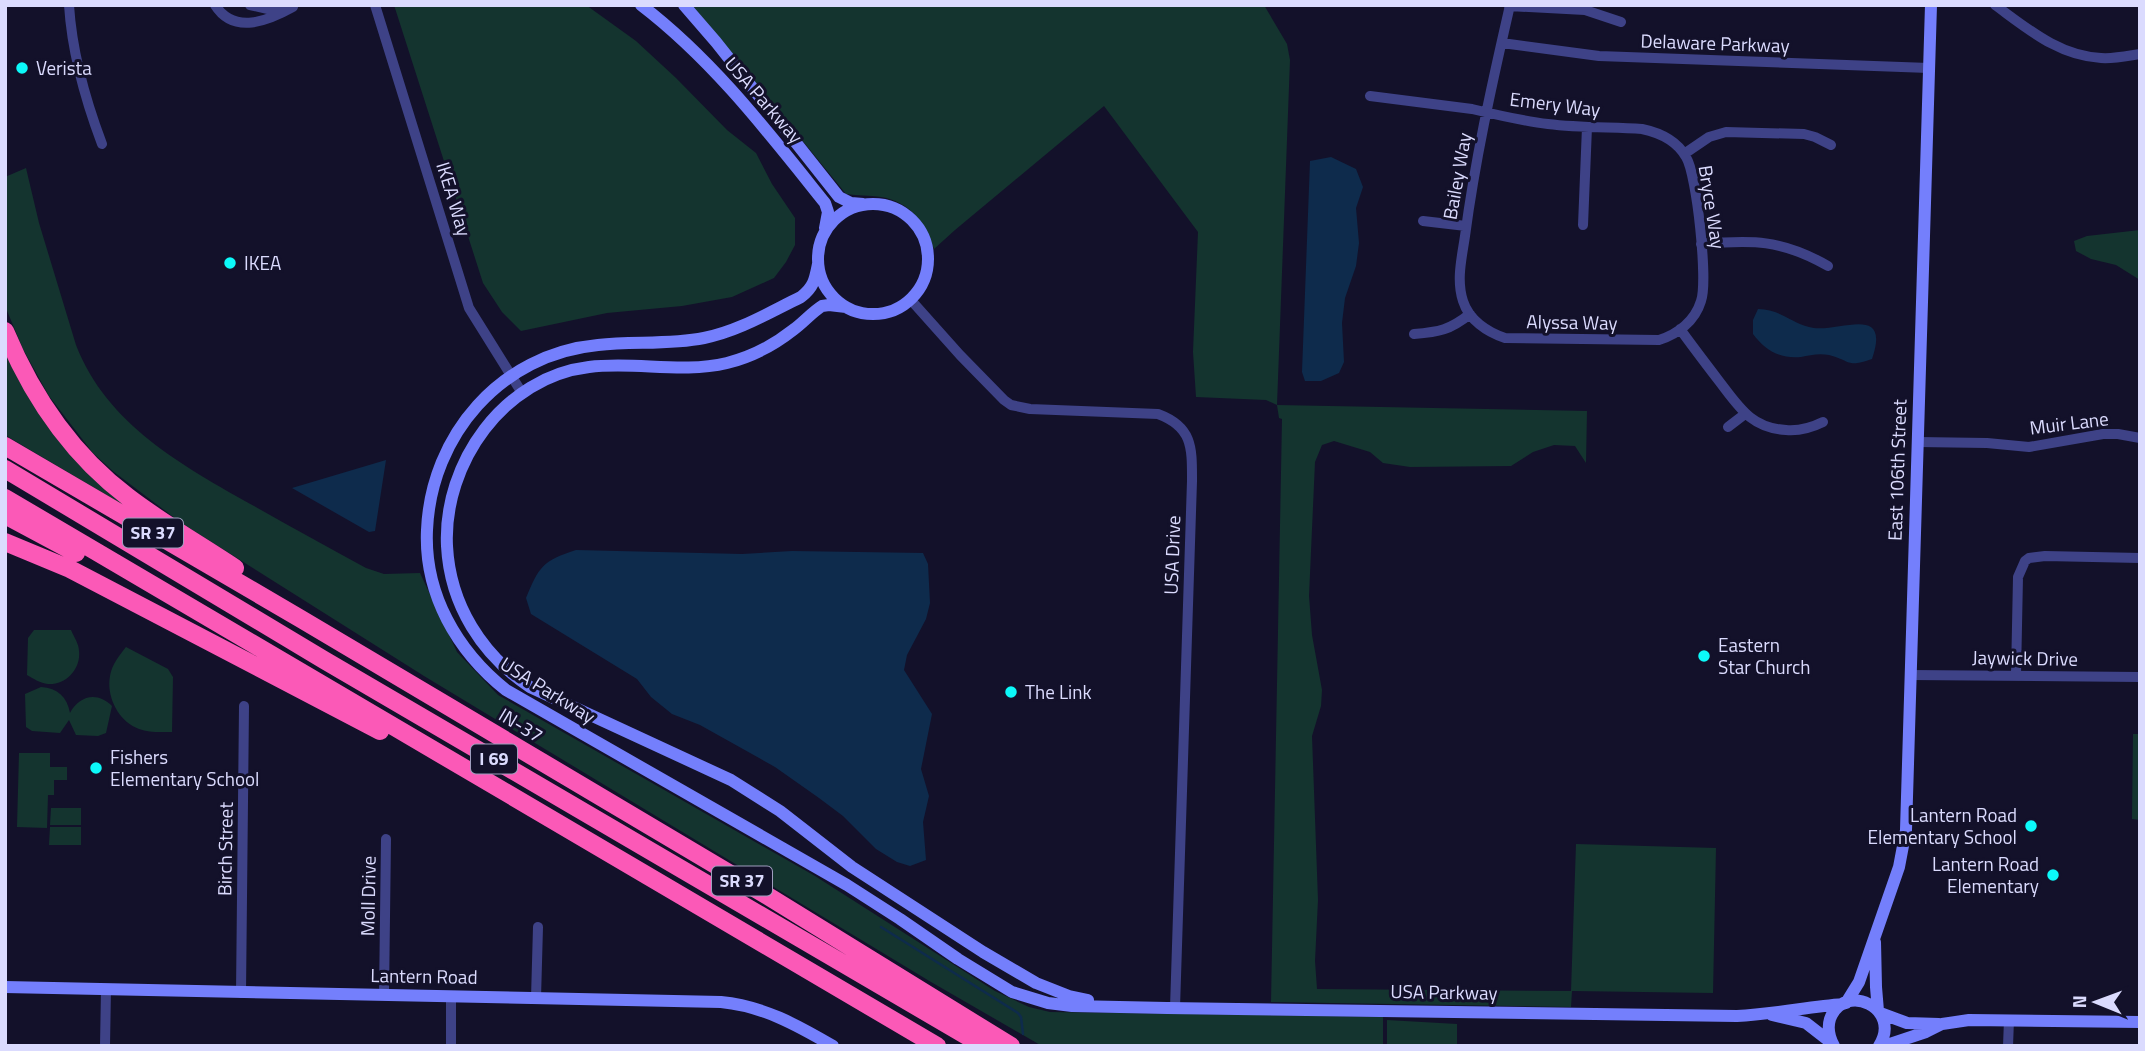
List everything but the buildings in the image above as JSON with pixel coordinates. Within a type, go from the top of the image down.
[{"type":"highway","points":[[5,331],[36,394],[63,433],[92,466],[144,509],[278,596],[301,619]]},
{"type":"highway","name":"IN-37","points":[[5,446],[771,898],[1011,1046]]},
{"type":"highway","name":"I 69","points":[[5,469],[324,660],[984,1046]]},
{"type":"highway","name":"I 69","points":[[5,498],[937,1046]]},
{"type":"highway","name":"SR 37","points":[[5,515],[146,590],[181,601]]},
{"type":"highway","points":[[5,542],[70,569],[539,812]]},
{"type":"street","points":[[69,5],[71,32],[81,80],[102,144]]},
{"type":"street","points":[[215,5],[225,17],[245,23],[267,19],[296,6]]},
{"type":"street","points":[[250,5],[268,9],[296,6]]},
{"type":"street","name":"IKEA Way","points":[[375,5],[469,308],[522,393]]},
{"type":"street","name":"USA Parkway","points":[[640,5],[713,69],[750,110],[825,203],[828,221],[818,250],[813,286],[801,297],[730,331],[702,338],[581,347],[546,358],[512,376],[481,401],[464,421],[447,447],[435,481],[428,513],[428,556],[437,597],[450,627],[461,645],[483,670],[506,690],[847,885],[1012,992],[1048,1003],[1175,1008],[1719,1015],[1768,1014],[1861,1001],[1871,1004],[1879,1012]]},
{"type":"street","name":"USA Parkway","points":[[684,5],[839,197],[851,202],[895,208],[911,219],[926,244],[928,264],[922,283],[901,306],[879,313],[856,311],[835,305],[822,306],[774,344],[737,360],[682,369],[607,365],[587,367],[558,374],[522,393],[491,421],[469,453],[458,476],[447,518],[448,561],[454,589],[470,625],[497,661],[516,678],[551,698],[722,774],[749,789],[852,867],[1023,977],[1069,996],[1120,1007]]},
{"type":"street","name":"East 106th Street","points":[[1834,1045],[1829,1022],[1859,982],[1899,867],[1904,842],[1931,5]]},
{"type":"street","points":[[1995,5],[2041,38],[2073,54],[2101,58],[2140,54]]},
{"type":"street","points":[[1510,6],[1585,9],[1621,22]]},
{"type":"street","name":"Bailey Way","points":[[1470,314],[1460,286],[1466,226],[1486,112],[1510,6]]},
{"type":"street","name":"Delaware Parkway","points":[[1502,43],[1599,56],[1929,68]]},
{"type":"street","name":"Emery Way","points":[[1370,96],[1486,112],[1533,122],[1621,128]]},
{"type":"street","points":[[1583,225],[1587,127]]},
{"type":"street","name":"Bryce Way","points":[[1621,128],[1655,132],[1674,142],[1692,170],[1704,274],[1703,293],[1696,314],[1681,329]]},
{"type":"street","points":[[1684,154],[1709,138],[1726,132],[1804,134],[1831,145]]},
{"type":"street","points":[[822,238],[831,223],[843,212],[867,204]]},
{"type":"street","points":[[1423,221],[1466,226]]},
{"type":"street","points":[[1701,244],[1764,242],[1795,250],[1828,266]]},
{"type":"street","points":[[818,264],[827,289],[846,307]]},
{"type":"street","name":"USA Drive","points":[[910,299],[990,387],[1011,405],[1030,409],[1158,414],[1179,425],[1191,446],[1175,1008]]},
{"type":"street","points":[[1414,334],[1448,329],[1470,314]]},
{"type":"street","name":"Alyssa Way","points":[[1470,314],[1483,328],[1495,335],[1519,340],[1659,340],[1681,329]]},
{"type":"street","points":[[1681,329],[1745,414],[1755,422],[1774,429],[1795,430],[1822,422]]},
{"type":"street","points":[[1728,427],[1745,414]]},
{"type":"street","name":"Muir Lane","points":[[1918,442],[1987,443],[2029,447],[2103,434],[2140,438]]},
{"type":"street","points":[[2016,675],[2018,577],[2028,558],[2140,558]]},
{"type":"street","name":"Jaywick Drive","points":[[1910,675],[2140,677]]},
{"type":"street","name":"Birch Street","points":[[240,993],[244,706]]},
{"type":"street","name":"Moll Drive","points":[[384,995],[386,839]]},
{"type":"street","points":[[536,998],[538,927]]},
{"type":"street","name":"East 106th Street","points":[[1875,932],[1876,987],[1879,1012],[1885,1027],[1879,1046]]},
{"type":"street","name":"Lantern Road","points":[[5,987],[681,1000],[742,1004],[784,1019],[833,1046]]},
{"type":"street","points":[[105,1046],[106,989]]},
{"type":"street","points":[[450,1046],[451,996]]},
{"type":"street","points":[[1879,1012],[1907,1023],[1942,1024],[1969,1020],[2140,1022]]},
{"type":"street","name":"USA Parkway","points":[[1768,1014],[1806,1023],[1834,1045]]},
{"type":"street","points":[[2008,1046],[2009,1020]]},
{"type":"street","points":[[1884,1046],[1942,1024]]},
{"type":"green space","points":[[394,5],[586,5],[636,41],[727,130],[756,153],[772,184],[795,218],[795,245],[786,262],[774,278],[732,297],[682,306],[607,313],[521,331],[502,312],[483,283]]},
{"type":"green space","points":[[692,5],[1264,5],[1287,44],[1290,60],[1277,405],[1266,400],[1196,397],[1193,352],[1198,232],[1104,106],[934,249],[921,222],[900,203],[881,197],[846,194]]},
{"type":"green space","points":[[26,168],[39,223],[76,345],[90,373],[127,421],[175,459],[227,491],[366,568],[384,574],[420,573],[457,652],[498,695],[815,876],[995,991],[1029,1007],[1050,1012],[1383,1017],[1383,1046],[1042,1046],[931,982],[424,676],[180,522],[93,453],[49,396],[23,349],[5,306],[5,177]]},
{"type":"green space","points":[[2140,230],[2140,280],[2116,265],[2091,259],[2076,251],[2074,241],[2087,236]]},
{"type":"green space","points":[[5,350],[85,469],[125,506],[5,435]]},
{"type":"green space","points":[[1277,405],[1587,411],[1586,463],[1575,446],[1554,445],[1533,452],[1511,466],[1410,467],[1383,463],[1370,452],[1334,441],[1322,445],[1315,462],[1309,596],[1312,635],[1322,690],[1321,706],[1312,736],[1318,900],[1315,961],[1317,989],[1571,991],[1576,844],[1716,848],[1713,993],[1572,991],[1571,1007],[1271,1002],[1282,419],[1279,418]]},
{"type":"green space","points":[[34,630],[71,630],[78,646],[78,664],[71,675],[61,682],[48,684],[27,675],[28,638]]},
{"type":"green space","points":[[126,647],[168,669],[173,677],[172,732],[151,732],[132,726],[116,708],[110,692],[110,676],[114,664]]},
{"type":"green space","points":[[41,687],[61,694],[70,713],[83,699],[94,697],[106,701],[112,706],[106,733],[98,736],[76,735],[69,720],[60,733],[32,731],[26,727],[25,694]]},
{"type":"green space","points":[[2133,734],[2140,734],[2140,820],[2132,819]]},
{"type":"green space","points":[[19,753],[50,753],[50,767],[67,767],[67,780],[54,780],[54,795],[48,795],[47,828],[17,827]]},
{"type":"green space","points":[[51,808],[81,808],[81,825],[50,825]]},
{"type":"green space","points":[[50,827],[81,827],[81,845],[49,845]]},
{"type":"green space","points":[[1387,1020],[1457,1024],[1457,1046],[1387,1046]]},
{"type":"water","points":[[1331,157],[1356,169],[1363,187],[1356,208],[1359,243],[1356,266],[1345,298],[1342,323],[1344,362],[1339,373],[1321,381],[1305,381],[1302,372],[1310,161]]},
{"type":"water","points":[[1758,309],[1772,311],[1809,327],[1868,325],[1874,331],[1876,341],[1872,359],[1849,363],[1825,354],[1793,357],[1773,352],[1762,345],[1753,334],[1753,320]]},
{"type":"water","points":[[386,460],[375,531],[369,532],[292,488]]},
{"type":"water","points":[[576,550],[742,554],[792,551],[923,553],[928,564],[930,603],[926,619],[907,655],[904,670],[932,714],[921,769],[929,796],[923,822],[926,860],[910,866],[897,862],[876,849],[843,816],[775,767],[700,725],[672,714],[651,697],[637,679],[531,614],[526,598],[543,566]]},
{"type":"waterway","points":[[881,927],[1018,1013],[1023,1034]]},
{"type":"place","name":"Verista","points":[[22,68]]},
{"type":"place","name":"IKEA","points":[[230,263]]},
{"type":"place","name":"Eastern Star Church","points":[[1704,656]]},
{"type":"place","name":"The Link","points":[[1011,692]]},
{"type":"place","name":"Fishers Elementary School","points":[[96,768]]},
{"type":"place","name":"Lantern Road Elementary School","points":[[2031,826]]},
{"type":"place","name":"Lantern Road Elementary","points":[[2053,875]]}]
